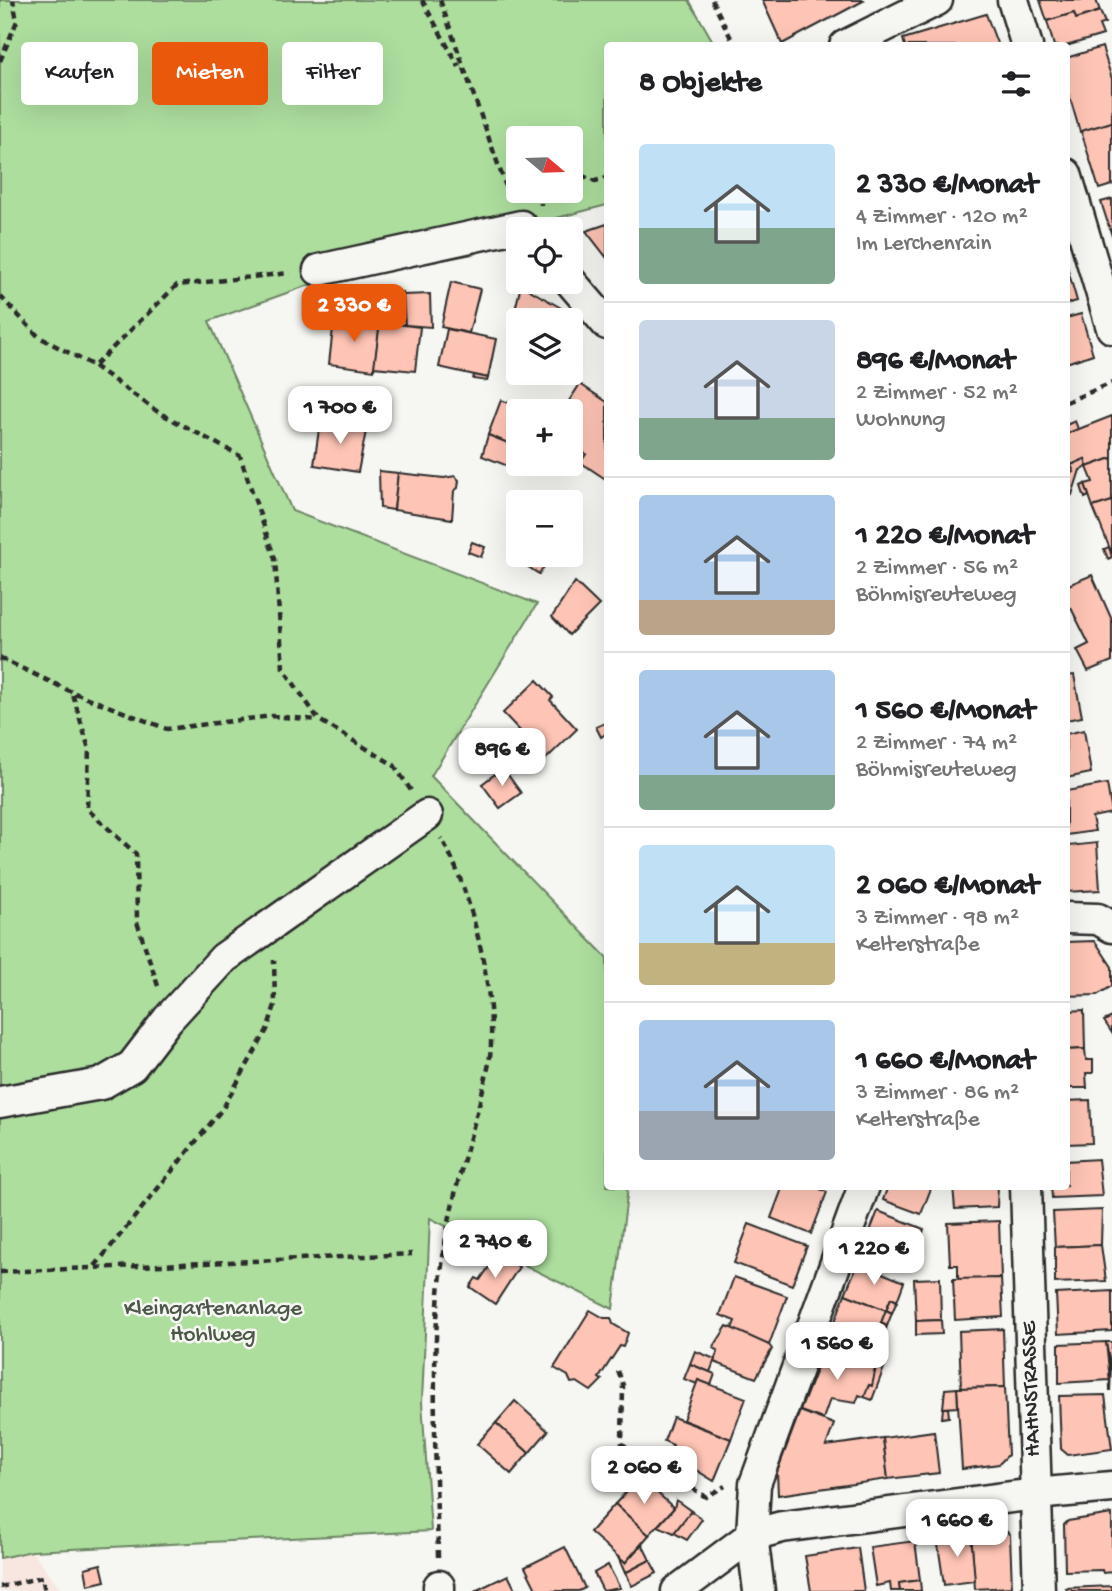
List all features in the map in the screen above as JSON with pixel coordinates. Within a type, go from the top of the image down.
[{"type":"street","points":[[853,42],[937,0]]},
{"type":"street","points":[[1013,0],[1026,42]]},
{"type":"street","points":[[1070,187],[1112,328]]},
{"type":"street","points":[[319,270],[506,231]]},
{"type":"street","points":[[581,294],[604,321]]},
{"type":"street","points":[[0,1102],[101,1084],[132,1066],[168,1019],[224,958],[427,816]]},
{"type":"street","points":[[1070,918],[1098,919],[1112,928]]},
{"type":"street","points":[[759,1591],[752,1535],[755,1485],[863,1190]]},
{"type":"street","name":"HAHNSTRASSE","points":[[1026,1190],[1039,1591]]},
{"type":"street","points":[[677,1591],[752,1535],[782,1527],[1035,1494],[1112,1487]]},
{"type":"path","points":[[0,61],[17,21],[13,0]]},
{"type":"path","points":[[422,0],[465,77]]},
{"type":"path","points":[[440,0],[465,77],[518,217]]},
{"type":"path","points":[[712,0],[733,42]]},
{"type":"path","points":[[583,176],[595,181],[604,179]]},
{"type":"path","points":[[94,366],[177,285],[319,270]]},
{"type":"path","points":[[0,296],[39,337],[94,366],[158,412],[240,456],[275,559],[283,668],[318,720],[394,765],[455,861],[471,909],[493,1033],[489,1067],[461,1167],[444,1256],[437,1329],[439,1588]]},
{"type":"path","points":[[1070,400],[1112,383]]},
{"type":"path","points":[[0,658],[72,692],[167,729],[272,716],[318,720]]},
{"type":"path","points":[[72,692],[89,748],[87,809],[136,854],[137,922],[168,1019]]},
{"type":"path","points":[[95,1266],[223,1108],[267,1030],[275,1005],[272,924]]},
{"type":"path","points":[[0,1272],[412,1254]]},
{"type":"path","points":[[618,1371],[623,1385],[622,1444],[706,1497],[725,1486],[755,1485]]},
{"type":"path","points":[[0,1587],[42,1577],[45,1591]]},
{"type":"shaded area","points":[[0,1419],[32,1551],[62,1591],[0,1591]]},
{"type":"green space","name":"Kleingartenanlage Hohlweg","points":[[0,0],[689,0],[713,42],[604,42],[604,206],[561,217],[506,217],[506,239],[473,254],[306,286],[209,321],[292,511],[537,604],[431,776],[604,955],[604,1190],[628,1190],[613,1309],[430,1218],[422,1402],[431,1531],[32,1551],[0,1558]]},
{"type":"building","points":[[762,0],[865,0],[786,42],[781,42]]},
{"type":"building","points":[[1040,0],[1096,0],[1100,11],[1076,19],[1074,13],[1047,21]]},
{"type":"building","points":[[1100,11],[1105,23],[1099,25],[1103,35],[1070,45],[1070,42],[1053,42],[1047,21],[1074,13],[1076,19]]},
{"type":"building","points":[[986,14],[996,42],[904,42],[903,39]]},
{"type":"building","points":[[1102,47],[1112,79],[1112,122],[1080,132],[1070,98],[1070,57]]},
{"type":"building","points":[[1112,122],[1112,185],[1099,189],[1081,131]]},
{"type":"building","points":[[1112,199],[1112,236],[1101,202]]},
{"type":"building","points":[[604,225],[604,254],[586,231]]},
{"type":"building","points":[[1070,277],[1077,301],[1070,303]]},
{"type":"building","points":[[451,282],[480,289],[469,333],[441,327]]},
{"type":"building","points":[[320,291],[334,291],[334,319],[321,317]]},
{"type":"building","points":[[349,292],[349,320],[334,319],[334,293]]},
{"type":"building","points":[[403,292],[405,325],[376,324],[375,296]]},
{"type":"building","points":[[348,294],[362,294],[362,322],[349,320]]},
{"type":"building","points":[[430,294],[431,327],[405,325],[403,295]]},
{"type":"building","points":[[519,294],[537,294],[561,308],[515,308]]},
{"type":"building","points":[[375,296],[376,324],[362,322],[361,297]]},
{"type":"building","points":[[1081,314],[1093,354],[1070,362],[1070,317]]},
{"type":"building","points":[[334,319],[380,324],[374,370],[329,364]]},
{"type":"building","points":[[380,322],[420,327],[415,371],[374,367]]},
{"type":"building","points":[[447,329],[496,339],[488,378],[439,367]]},
{"type":"building","points":[[474,375],[488,378],[487,381],[473,379]]},
{"type":"building","points":[[579,385],[604,400],[604,478],[583,464],[586,454],[583,452],[583,399],[570,399]]},
{"type":"building","points":[[501,400],[506,402],[506,442],[488,435]]},
{"type":"building","points":[[1112,416],[1112,458],[1087,467],[1085,459],[1071,465],[1074,472],[1070,474],[1070,432]]},
{"type":"building","points":[[1075,421],[1078,429],[1070,432],[1070,423]]},
{"type":"building","points":[[320,422],[367,426],[358,472],[314,465]]},
{"type":"building","points":[[488,435],[506,442],[506,465],[482,456]]},
{"type":"building","points":[[1112,458],[1112,501],[1093,507],[1085,484],[1093,482],[1087,467]]},
{"type":"building","points":[[1085,459],[1087,467],[1080,470],[1072,495],[1070,474],[1074,472],[1071,465]]},
{"type":"building","points":[[379,471],[398,473],[394,510],[380,508]]},
{"type":"building","points":[[398,473],[444,478],[455,476],[459,480],[458,488],[454,491],[452,519],[394,510]]},
{"type":"building","points":[[1085,484],[1089,496],[1085,498],[1081,486]]},
{"type":"building","points":[[1112,501],[1112,554],[1093,507]]},
{"type":"building","points":[[472,542],[485,547],[481,557],[468,552]]},
{"type":"building","points":[[1109,547],[1112,557],[1108,559],[1104,549]]},
{"type":"building","points":[[528,567],[544,567],[539,574]]},
{"type":"building","points":[[1092,575],[1112,620],[1112,661],[1088,671],[1077,650],[1089,644],[1070,609],[1070,584]]},
{"type":"building","points":[[575,582],[599,605],[569,635],[552,617]]},
{"type":"building","points":[[1074,675],[1082,717],[1070,719],[1070,676]]},
{"type":"building","points":[[537,680],[553,697],[550,700],[577,729],[546,759],[521,738],[523,734],[503,713]]},
{"type":"building","points":[[604,723],[604,735],[601,737],[596,727]]},
{"type":"building","points":[[1084,730],[1091,773],[1070,777],[1070,733]]},
{"type":"building","points":[[503,768],[521,793],[500,808],[482,784]]},
{"type":"building","points":[[1107,784],[1112,813],[1092,817],[1095,831],[1070,834],[1070,790]]},
{"type":"building","points":[[1097,843],[1100,890],[1070,892],[1070,846]]},
{"type":"building","points":[[1095,941],[1112,967],[1112,986],[1097,995],[1070,996],[1070,942]]},
{"type":"building","points":[[1084,1010],[1085,1049],[1070,1050],[1070,1011]]},
{"type":"building","points":[[1112,1017],[1112,1033],[1104,1021]]},
{"type":"building","points":[[1085,1049],[1086,1060],[1093,1060],[1093,1073],[1086,1073],[1087,1088],[1070,1088],[1070,1050]]},
{"type":"building","points":[[1090,1100],[1092,1143],[1070,1144],[1070,1101]]},
{"type":"building","points":[[1098,1159],[1102,1196],[1052,1198],[1051,1190],[1070,1190],[1070,1161]]},
{"type":"building","points":[[782,1190],[827,1192],[811,1234],[771,1218]]},
{"type":"building","points":[[887,1190],[930,1190],[921,1214],[883,1200]]},
{"type":"building","points":[[953,1190],[998,1190],[997,1207],[955,1209]]},
{"type":"building","points":[[1102,1210],[1101,1245],[1055,1247],[1053,1212]]},
{"type":"building","points":[[878,1211],[924,1229],[912,1269],[863,1249]]},
{"type":"building","points":[[999,1221],[1001,1278],[958,1280],[958,1265],[950,1265],[948,1223]]},
{"type":"building","points":[[749,1224],[807,1246],[792,1285],[734,1263]]},
{"type":"building","points":[[1101,1245],[1106,1281],[1055,1283],[1055,1247]]},
{"type":"building","points":[[502,1256],[519,1267],[495,1304],[470,1287],[476,1278],[480,1280],[491,1264],[495,1267]]},
{"type":"building","points":[[858,1263],[904,1282],[897,1301],[891,1298],[886,1310],[845,1294]]},
{"type":"building","points":[[734,1277],[787,1296],[769,1345],[731,1331],[735,1321],[720,1315]]},
{"type":"building","points":[[940,1278],[941,1320],[916,1321],[914,1279]]},
{"type":"building","points":[[1001,1278],[1003,1317],[955,1320],[953,1279]]},
{"type":"building","points":[[1112,1291],[1112,1331],[1058,1334],[1056,1294]]},
{"type":"building","points":[[845,1294],[886,1310],[881,1323],[887,1326],[880,1345],[833,1327]]},
{"type":"building","points":[[891,1298],[897,1301],[892,1313],[886,1310]]},
{"type":"building","points":[[590,1310],[604,1318],[611,1318],[613,1324],[628,1333],[623,1347],[620,1346],[599,1378],[602,1380],[591,1391],[577,1382],[571,1383],[568,1376],[554,1368]]},
{"type":"building","points":[[886,1310],[892,1313],[887,1326],[881,1323]]},
{"type":"building","points":[[941,1320],[942,1334],[916,1335],[916,1321]]},
{"type":"building","points":[[727,1326],[769,1345],[772,1349],[756,1378],[714,1362],[718,1350],[713,1348]]},
{"type":"building","points":[[1003,1329],[1005,1387],[961,1388],[959,1331]]},
{"type":"building","points":[[1106,1342],[1110,1380],[1059,1383],[1059,1344]]},
{"type":"building","points":[[1106,1342],[1112,1342],[1110,1391],[1109,1359]]},
{"type":"building","points":[[825,1347],[876,1367],[874,1372],[877,1373],[872,1386],[869,1385],[864,1397],[859,1395],[856,1403],[830,1399],[823,1419],[800,1411]]},
{"type":"building","points":[[695,1351],[715,1359],[710,1372],[690,1364]]},
{"type":"building","points":[[860,1355],[885,1365],[872,1400],[864,1397],[869,1385],[872,1386],[876,1367],[859,1360]]},
{"type":"building","points":[[690,1364],[715,1374],[711,1385],[684,1379]]},
{"type":"building","points":[[698,1380],[746,1398],[731,1439],[683,1420]]},
{"type":"building","points":[[1005,1387],[1008,1455],[999,1464],[962,1469],[957,1388]]},
{"type":"building","points":[[957,1388],[958,1407],[943,1408],[945,1389]]},
{"type":"building","points":[[1105,1395],[1112,1449],[1068,1455],[1061,1449],[1059,1396]]},
{"type":"building","points":[[515,1401],[548,1431],[529,1453],[496,1423]]},
{"type":"building","points":[[943,1408],[948,1408],[949,1417],[942,1418]]},
{"type":"building","points":[[800,1411],[834,1424],[826,1446],[883,1438],[888,1479],[778,1495],[777,1472]]},
{"type":"building","points":[[673,1417],[731,1439],[714,1481],[670,1454],[673,1445],[664,1441]]},
{"type":"building","points":[[496,1423],[529,1453],[511,1474],[477,1444]]},
{"type":"building","points":[[934,1431],[939,1473],[888,1479],[883,1438]]},
{"type":"building","points":[[640,1477],[674,1508],[649,1535],[615,1504]]},
{"type":"building","points":[[676,1500],[691,1511],[674,1533],[658,1526],[674,1508]]},
{"type":"building","points":[[615,1504],[649,1535],[625,1563],[590,1532]]},
{"type":"building","points":[[691,1511],[702,1519],[687,1540],[674,1533]]},
{"type":"building","points":[[1112,1514],[1112,1572],[1065,1571],[1064,1525],[1068,1521]]},
{"type":"building","points":[[1004,1529],[1010,1535],[1012,1587],[975,1589],[971,1534]]},
{"type":"building","points":[[971,1534],[975,1581],[944,1585],[937,1538]]},
{"type":"building","points":[[915,1541],[920,1580],[899,1583],[900,1591],[891,1591],[890,1583],[876,1586],[870,1547]]},
{"type":"building","points":[[642,1544],[650,1560],[625,1573],[618,1557],[625,1563]]},
{"type":"building","points":[[565,1547],[585,1588],[579,1591],[537,1591],[525,1567]]},
{"type":"building","points":[[858,1548],[864,1591],[811,1591],[805,1556]]},
{"type":"building","points":[[650,1560],[657,1573],[632,1586],[625,1573]]},
{"type":"building","points":[[101,1564],[105,1581],[88,1585],[85,1568]]},
{"type":"building","points":[[608,1565],[620,1588],[603,1591],[594,1573]]},
{"type":"building","points":[[508,1575],[516,1591],[475,1591]]},
{"type":"building","points":[[920,1580],[921,1591],[900,1591],[899,1583]]},
{"type":"building","points":[[1112,1586],[1112,1591],[1067,1591],[1066,1588]]}]
